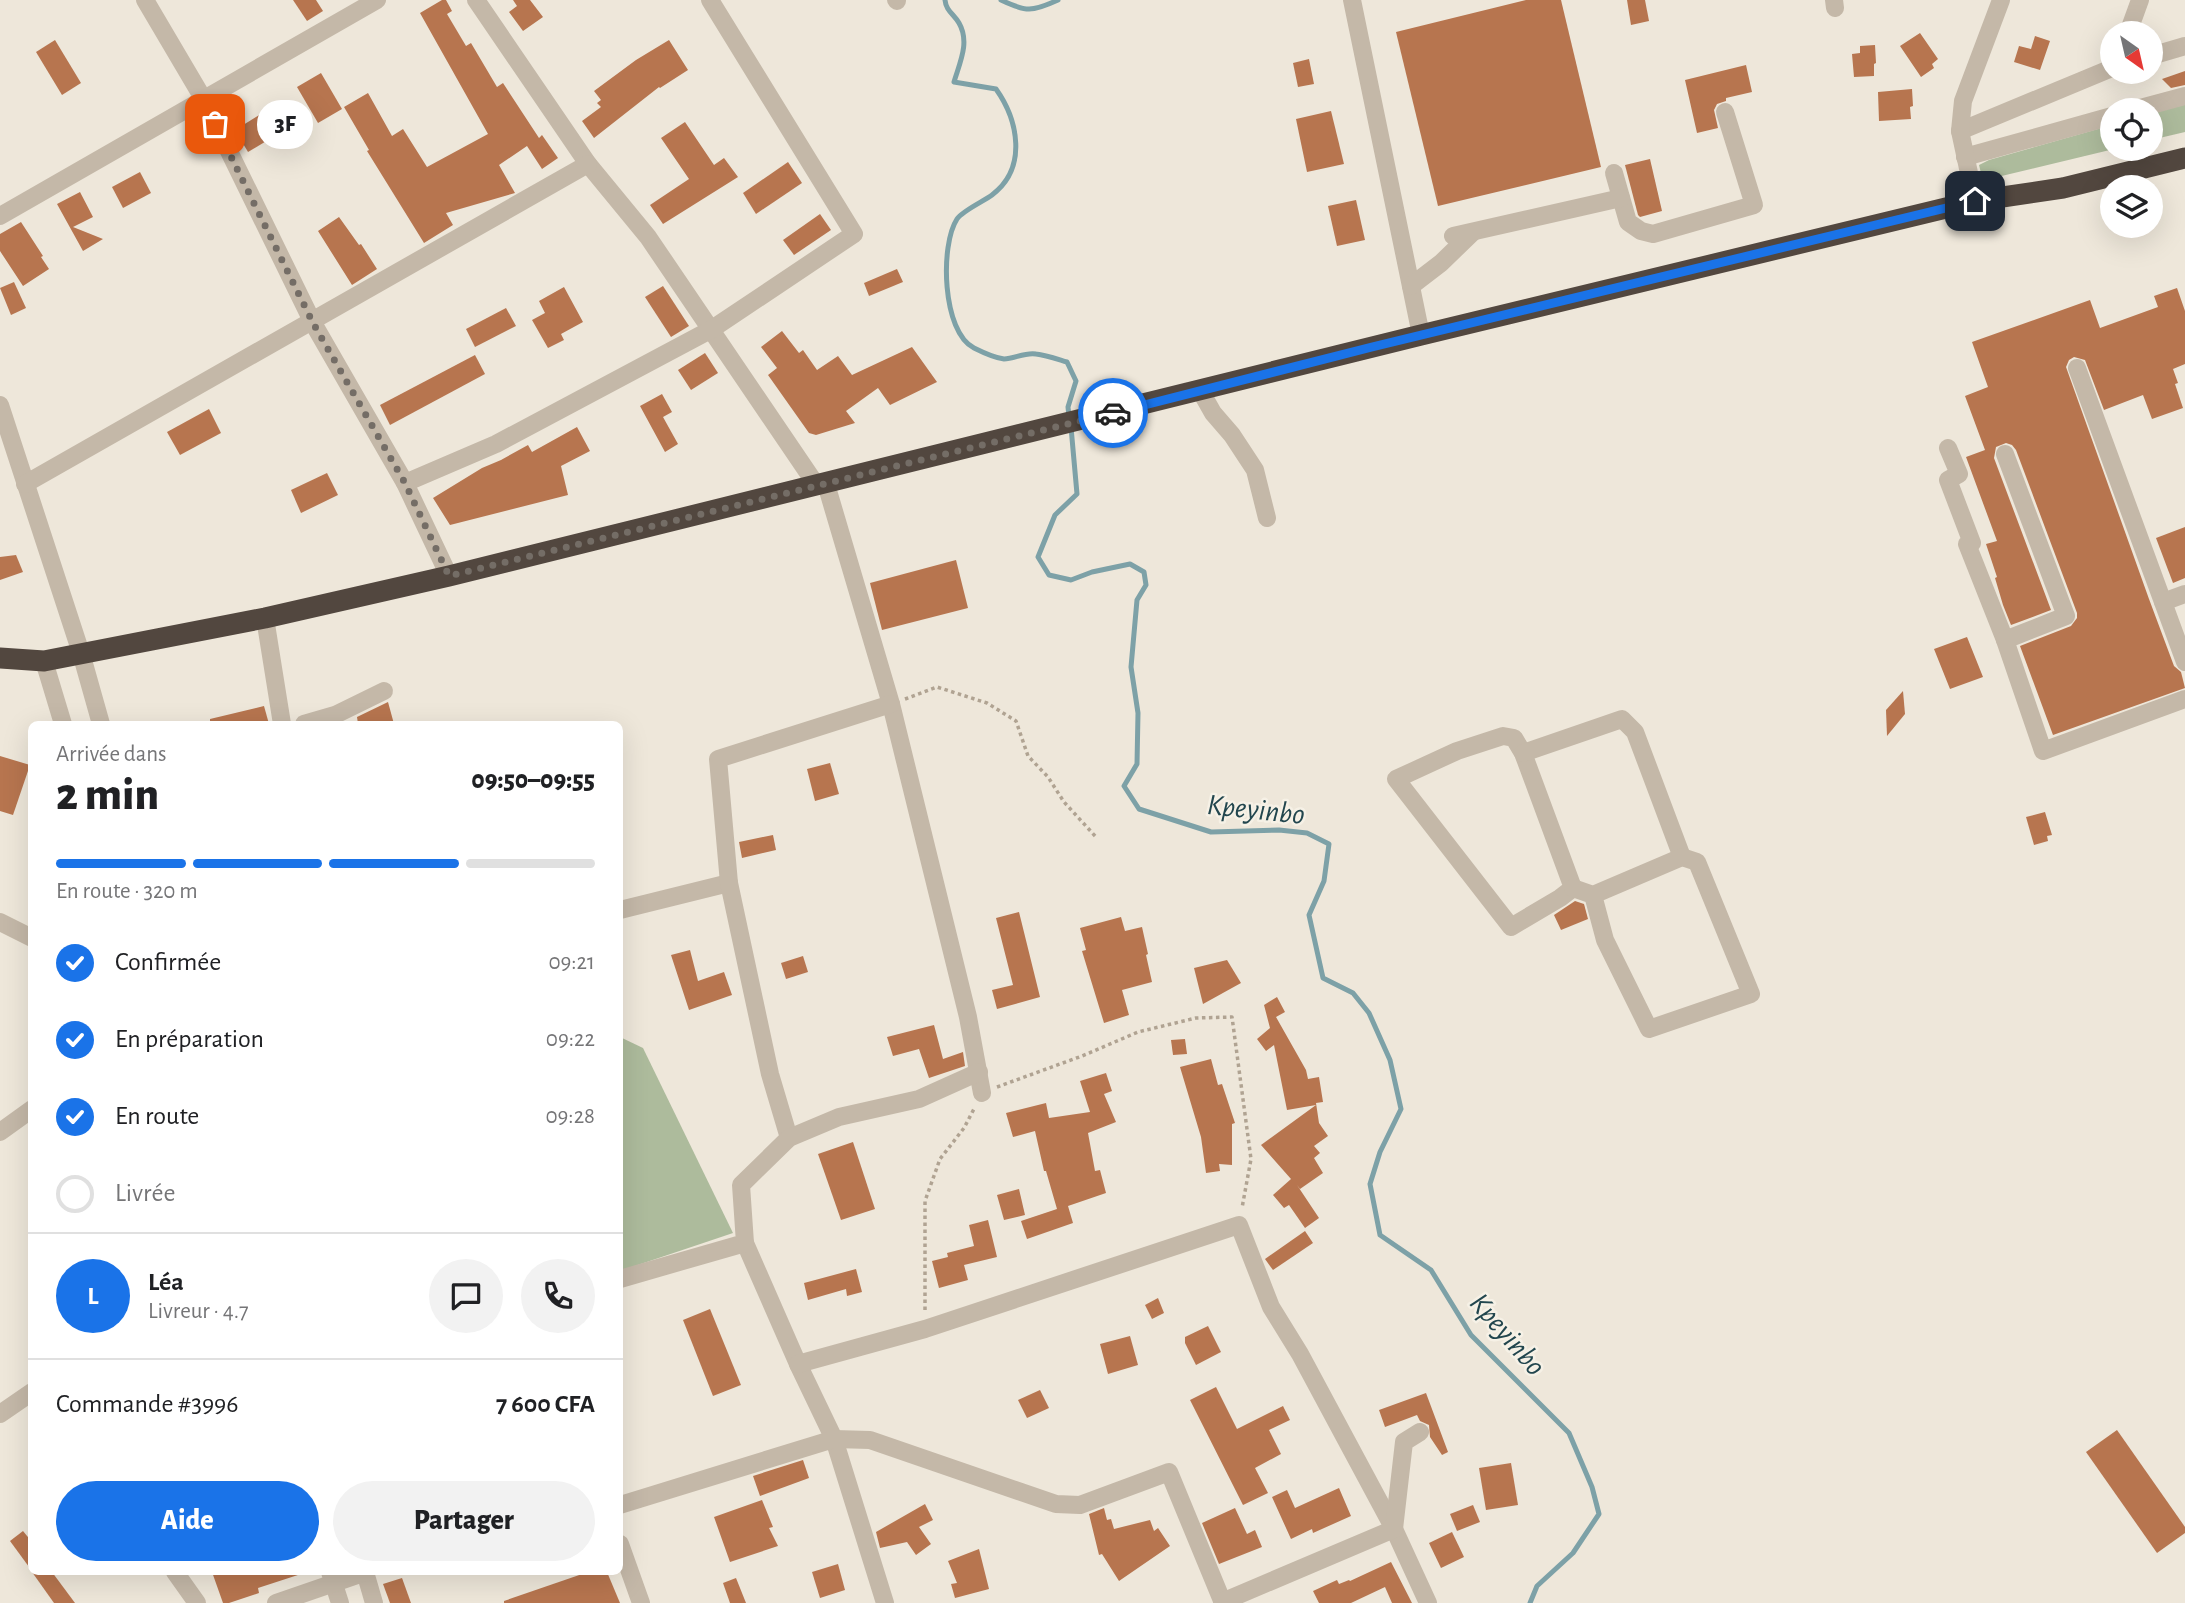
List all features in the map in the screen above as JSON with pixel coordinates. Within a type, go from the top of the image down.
[{"type":"highway","points":[[0,658],[44,661],[265,618],[449,576],[1975,201],[2063,188],[2185,158]]},
{"type":"street","points":[[145,0],[204,100],[313,323],[405,483],[449,576]]},
{"type":"street","points":[[0,216],[377,0]]},
{"type":"street","points":[[476,0],[588,164],[648,236],[821,485],[891,704],[965,1004],[982,1093]]},
{"type":"street","points":[[405,483],[496,444],[712,329],[854,234],[710,0]]},
{"type":"street","points":[[1352,0],[1421,335]]},
{"type":"street","points":[[1975,201],[1960,131],[1963,101],[2001,0]]},
{"type":"street","points":[[2132,21],[2140,0]]},
{"type":"street","points":[[2163,52],[2185,46]]},
{"type":"street","points":[[1960,131],[2100,73]]},
{"type":"street","points":[[2163,102],[2185,96]]},
{"type":"street","points":[[1614,173],[1628,222],[1641,231],[1653,234],[1754,205],[1725,112]]},
{"type":"street","points":[[1965,157],[2100,119]]},
{"type":"street","points":[[25,484],[313,323],[588,164]]},
{"type":"street","points":[[1453,236],[1621,198]]},
{"type":"street","points":[[1411,286],[1441,263],[1473,232]]},
{"type":"street","points":[[2077,368],[2185,662]]},
{"type":"street","points":[[1200,390],[1213,413],[1255,470],[1267,518]]},
{"type":"street","points":[[0,405],[81,653],[100,721]]},
{"type":"street","points":[[1948,448],[1959,474],[1948,480],[1972,543],[1967,544],[2005,640],[2043,751],[2185,699]]},
{"type":"street","points":[[2005,454],[2066,617],[2005,640]]},
{"type":"street","points":[[2163,602],[2185,594]]},
{"type":"street","points":[[265,618],[281,721]]},
{"type":"street","points":[[44,661],[62,721]]},
{"type":"street","points":[[314,721],[335,715],[384,691]]},
{"type":"street","points":[[789,1138],[770,1074],[729,883],[718,759],[891,704]]},
{"type":"street","points":[[1523,753],[1622,719],[1635,733],[1682,857]]},
{"type":"street","points":[[1573,888],[1511,927],[1396,779],[1457,751],[1503,736],[1514,738],[1523,753],[1573,888],[1592,895],[1682,857],[1698,862],[1751,994],[1649,1029],[1605,940],[1592,895]]},
{"type":"street","points":[[623,908],[729,883]]},
{"type":"street","points":[[0,922],[28,936]]},
{"type":"street","points":[[885,1603],[834,1439],[745,1243],[741,1185],[789,1138],[839,1117],[919,1099],[979,1072]]},
{"type":"street","points":[[0,1132],[28,1112]]},
{"type":"street","points":[[798,1364],[925,1329],[1239,1224],[1272,1307],[1394,1529],[1428,1603]]},
{"type":"street","points":[[623,1278],[745,1243]]},
{"type":"street","points":[[0,1414],[28,1395]]},
{"type":"street","points":[[1394,1529],[1404,1442],[1420,1432]]},
{"type":"street","points":[[623,1504],[834,1439],[870,1440],[1056,1503],[1080,1504],[1169,1472],[1223,1602],[1394,1529]]},
{"type":"street","points":[[623,1552],[641,1603]]},
{"type":"street","points":[[177,1575],[197,1603]]},
{"type":"street","points":[[366,1575],[374,1603]]},
{"type":"street","points":[[276,1603],[332,1577],[340,1603]]},
{"type":"path","points":[[891,704],[937,687],[987,703],[1016,721],[1028,756],[1096,837]]},
{"type":"path","points":[[925,1329],[925,1201],[940,1159],[964,1128],[982,1093],[1138,1032],[1196,1018],[1232,1017],[1251,1159],[1239,1224]]},
{"type":"green space","points":[[2185,104],[2185,132],[2163,137],[2163,110]]},
{"type":"green space","points":[[2100,128],[2100,152],[1989,179],[1982,177],[1979,165]]},
{"type":"green space","points":[[623,1038],[643,1048],[733,1233],[623,1270]]},
{"type":"building","points":[[293,0],[316,0],[323,11],[307,21]]},
{"type":"building","points":[[446,0],[452,11],[447,14],[466,46],[471,43],[497,87],[503,83],[539,138],[542,135],[558,158],[542,169],[527,146],[499,165],[515,193],[446,213],[453,225],[424,243],[367,151],[369,150],[344,107],[368,93],[392,136],[403,129],[427,167],[488,134],[420,13]]},
{"type":"building","points":[[513,0],[530,0],[543,17],[523,31],[509,12],[517,6]]},
{"type":"building","points":[[1526,0],[1561,0],[1601,167],[1438,206],[1396,32]]},
{"type":"building","points":[[1627,0],[1645,0],[1649,21],[1631,25]]},
{"type":"building","points":[[1920,33],[1938,59],[1932,64],[1934,68],[1921,77],[1900,46]]},
{"type":"building","points":[[2035,36],[2050,41],[2040,70],[2014,62],[2019,46],[2031,49]]},
{"type":"building","points":[[55,40],[81,83],[62,95],[36,52]]},
{"type":"building","points":[[669,40],[688,70],[659,87],[594,138],[582,121],[601,107],[597,103],[601,100],[594,91]]},
{"type":"building","points":[[1875,45],[1874,76],[1854,77],[1852,54],[1860,53],[1860,46]]},
{"type":"building","points":[[1309,59],[1314,84],[1298,87],[1293,63]]},
{"type":"building","points":[[1746,65],[1752,92],[1726,98],[1726,101],[1717,104],[1714,110],[1718,128],[1697,133],[1685,80]]},
{"type":"building","points":[[2185,71],[2185,85],[2171,88],[2163,79]]},
{"type":"building","points":[[321,73],[342,109],[318,123],[297,87]]},
{"type":"building","points":[[1912,89],[1911,119],[1879,121],[1878,92]]},
{"type":"building","points":[[1331,111],[1344,164],[1307,172],[1296,119]]},
{"type":"building","points":[[264,112],[278,134],[248,152],[235,130]]},
{"type":"building","points":[[685,122],[714,165],[724,158],[738,177],[663,224],[650,205],[689,179],[661,138]]},
{"type":"building","points":[[1650,159],[1662,211],[1640,217],[1625,165]]},
{"type":"building","points":[[788,162],[802,183],[756,214],[743,193]]},
{"type":"building","points":[[140,172],[151,193],[123,208],[112,187]]},
{"type":"building","points":[[80,192],[93,217],[73,227],[103,239],[83,251],[57,204]]},
{"type":"building","points":[[1356,200],[1365,240],[1337,246],[1328,206]]},
{"type":"building","points":[[820,214],[831,230],[794,255],[783,240]]},
{"type":"building","points":[[339,217],[377,269],[352,285],[318,231]]},
{"type":"building","points":[[21,222],[49,269],[23,286],[0,251],[0,234]]},
{"type":"building","points":[[897,269],[903,282],[869,296],[864,283]]},
{"type":"building","points":[[14,282],[26,308],[11,315],[0,288]]},
{"type":"building","points":[[663,286],[689,326],[671,337],[645,297]]},
{"type":"building","points":[[564,287],[583,322],[561,334],[564,340],[548,348],[532,320],[545,313],[539,301]]},
{"type":"building","points":[[2177,288],[2185,311],[2185,364],[2173,369],[2183,408],[2152,419],[2143,395],[2104,410],[2085,360],[2074,357],[2066,367],[2149,599],[2174,666],[2181,672],[2185,688],[2053,735],[2020,646],[2071,626],[2077,613],[2016,450],[2006,443],[1996,447],[1994,458],[2051,610],[2011,625],[2003,605],[1986,544],[1997,541],[1966,457],[1985,450],[1965,396],[1988,387],[1972,342],[2090,300],[2100,328],[2158,307],[2154,296]]},
{"type":"building","points":[[506,308],[516,326],[475,347],[466,329]]},
{"type":"building","points":[[782,331],[799,353],[803,350],[817,370],[838,356],[852,375],[912,347],[937,382],[890,405],[878,388],[846,411],[855,423],[816,435],[809,433],[768,375],[777,368],[761,347]]},
{"type":"building","points":[[705,353],[718,373],[691,390],[678,370]]},
{"type":"building","points":[[475,355],[485,374],[390,425],[380,405]]},
{"type":"building","points":[[662,394],[672,412],[663,417],[678,444],[665,452],[640,406]]},
{"type":"building","points":[[209,409],[221,433],[180,455],[167,432]]},
{"type":"building","points":[[577,427],[590,451],[561,466],[568,495],[450,525],[433,498],[482,468],[528,445],[532,452]]},
{"type":"building","points":[[327,473],[338,495],[301,513],[291,490]]},
{"type":"building","points":[[2185,527],[2185,578],[2173,583],[2156,538]]},
{"type":"building","points":[[16,555],[23,572],[0,580],[0,557]]},
{"type":"building","points":[[956,560],[968,608],[882,630],[870,583]]},
{"type":"building","points":[[1967,637],[1983,677],[1950,689],[1934,649]]},
{"type":"building","points":[[1903,691],[1905,714],[1887,736],[1886,710]]},
{"type":"building","points":[[388,702],[393,721],[358,721],[357,717]]},
{"type":"building","points":[[264,706],[268,721],[210,721]]},
{"type":"building","points":[[0,756],[28,764],[28,771],[13,815],[0,811]]},
{"type":"building","points":[[830,763],[839,794],[815,801],[807,769]]},
{"type":"building","points":[[2045,812],[2052,835],[2047,836],[2048,841],[2034,845],[2026,817]]},
{"type":"building","points":[[773,835],[776,850],[742,858],[739,842]]},
{"type":"building","points":[[1575,901],[1584,904],[1588,919],[1561,930],[1554,915]]},
{"type":"building","points":[[1019,912],[1040,997],[997,1009],[992,990],[1013,985],[996,918]]},
{"type":"building","points":[[1121,917],[1125,931],[1142,927],[1152,982],[1122,990],[1129,1015],[1104,1023],[1082,951],[1086,950],[1080,928]]},
{"type":"building","points":[[690,950],[698,981],[724,972],[732,995],[689,1010],[671,955]]},
{"type":"building","points":[[803,956],[808,972],[786,979],[781,963]]},
{"type":"building","points":[[1227,960],[1241,983],[1203,1004],[1194,968]]},
{"type":"building","points":[[1277,997],[1285,1012],[1276,1017],[1306,1070],[1308,1079],[1319,1077],[1323,1102],[1316,1103],[1319,1123],[1328,1136],[1314,1146],[1320,1153],[1314,1158],[1323,1173],[1300,1189],[1297,1185],[1319,1218],[1305,1228],[1289,1205],[1284,1208],[1273,1195],[1291,1179],[1261,1145],[1316,1105],[1287,1110],[1274,1045],[1266,1051],[1257,1039],[1270,1028],[1264,1005]]},
{"type":"building","points":[[934,1025],[943,1059],[963,1052],[965,1066],[929,1078],[919,1049],[893,1056],[887,1037]]},
{"type":"building","points":[[1185,1039],[1187,1054],[1173,1055],[1171,1040]]},
{"type":"building","points":[[1211,1059],[1218,1085],[1222,1084],[1235,1123],[1232,1124],[1232,1165],[1219,1164],[1220,1171],[1206,1173],[1201,1137],[1180,1067]]},
{"type":"building","points":[[1106,1073],[1112,1091],[1104,1094],[1116,1122],[1088,1133],[1095,1171],[1100,1170],[1106,1193],[1068,1206],[1073,1223],[1027,1239],[1021,1221],[1057,1209],[1044,1171],[1035,1131],[1013,1137],[1006,1113],[1046,1103],[1049,1118],[1090,1112],[1080,1081]]},
{"type":"building","points":[[853,1142],[875,1209],[841,1220],[818,1154]]},
{"type":"building","points":[[1019,1189],[1025,1215],[1004,1220],[997,1195]]},
{"type":"building","points":[[988,1220],[997,1257],[964,1265],[968,1280],[939,1288],[932,1261],[948,1257],[947,1253],[974,1246],[969,1225]]},
{"type":"building","points":[[1305,1231],[1313,1243],[1273,1270],[1265,1259]]},
{"type":"building","points":[[856,1269],[862,1292],[847,1296],[846,1289],[808,1300],[804,1283]]},
{"type":"building","points":[[1158,1298],[1164,1313],[1152,1319],[1145,1305]]},
{"type":"building","points":[[710,1309],[741,1385],[713,1396],[683,1320]]},
{"type":"building","points":[[1208,1326],[1221,1352],[1196,1365],[1185,1343],[1185,1337]]},
{"type":"building","points":[[1130,1336],[1138,1365],[1108,1374],[1100,1344]]},
{"type":"building","points":[[1216,1387],[1237,1429],[1283,1406],[1290,1420],[1269,1430],[1281,1454],[1255,1468],[1268,1493],[1243,1505],[1190,1400]]},
{"type":"building","points":[[1040,1390],[1049,1408],[1027,1418],[1018,1400]]},
{"type":"building","points":[[1426,1393],[1448,1452],[1442,1455],[1430,1437],[1429,1425],[1420,1421],[1417,1415],[1385,1427],[1379,1410]]},
{"type":"building","points":[[2117,1430],[2185,1527],[2185,1533],[2157,1553],[2086,1452]]},
{"type":"building","points":[[803,1460],[809,1478],[760,1496],[753,1476]]},
{"type":"building","points":[[1511,1463],[1518,1505],[1486,1510],[1479,1468]]},
{"type":"building","points":[[1339,1488],[1351,1516],[1313,1533],[1312,1529],[1291,1539],[1272,1497],[1287,1490],[1295,1508]]},
{"type":"building","points":[[762,1500],[773,1527],[769,1528],[778,1546],[730,1562],[714,1517]]},
{"type":"building","points":[[925,1504],[933,1520],[919,1527],[931,1544],[916,1555],[907,1542],[880,1548],[876,1532]]},
{"type":"building","points":[[1473,1505],[1480,1522],[1457,1531],[1450,1514]]},
{"type":"building","points":[[1104,1508],[1107,1520],[1111,1519],[1114,1529],[1150,1520],[1154,1531],[1158,1528],[1170,1546],[1119,1581],[1102,1554],[1099,1555],[1089,1514]]},
{"type":"building","points":[[1235,1508],[1247,1534],[1255,1530],[1262,1547],[1219,1564],[1202,1523]]},
{"type":"building","points":[[23,1531],[28,1537],[28,1566],[10,1541]]},
{"type":"building","points":[[1452,1532],[1464,1557],[1441,1568],[1429,1543]]},
{"type":"building","points":[[979,1549],[989,1589],[955,1598],[951,1584],[957,1583],[948,1561]]},
{"type":"building","points":[[1391,1562],[1412,1603],[1392,1603],[1385,1587],[1351,1603],[1319,1603],[1313,1591],[1337,1580],[1339,1584],[1350,1581]]},
{"type":"building","points":[[838,1564],[845,1590],[820,1598],[812,1572]]},
{"type":"building","points":[[34,1575],[54,1575],[75,1603],[54,1603]]},
{"type":"building","points":[[213,1575],[298,1575],[258,1588],[259,1593],[223,1603]]},
{"type":"building","points":[[579,1575],[608,1575],[620,1603],[504,1603]]},
{"type":"building","points":[[402,1578],[411,1603],[390,1603],[383,1584]]},
{"type":"building","points":[[736,1578],[746,1603],[730,1603],[723,1583]]},
{"type":"waterway","name":"Kpeyinbo","points":[[945,0],[964,37],[963,52],[954,82],[996,89],[1010,115],[1016,144],[1011,171],[1003,184],[992,195],[960,216],[952,231],[946,267],[950,307],[955,325],[963,339],[974,348],[993,356],[1004,359],[1032,354],[1067,362],[1076,381],[1068,407],[1069,417]]},
{"type":"waterway","name":"Kpeyinbo","points":[[1001,0],[1029,9],[1058,0]]},
{"type":"waterway","name":"Kpeyinbo","points":[[1071,427],[1077,494],[1055,515],[1038,557],[1049,575],[1071,580],[1092,572],[1130,564],[1144,572],[1146,585],[1137,600],[1131,667],[1138,713],[1137,764],[1124,786],[1139,809],[1211,832],[1279,830],[1307,833],[1329,844],[1324,881],[1309,915],[1323,978],[1353,993],[1369,1013],[1390,1060],[1401,1109],[1380,1152],[1370,1184],[1380,1235],[1431,1270],[1471,1335],[1569,1433],[1592,1487],[1599,1514],[1573,1553],[1537,1586],[1530,1603]]},
{"type":"way so far","points":[[215,124],[313,323],[405,483],[449,576],[1113,413]]},
{"type":"place","name":"3F","points":[[215,124]]},
{"type":"route","points":[[1113,413],[1372,347],[1975,201]]}]
